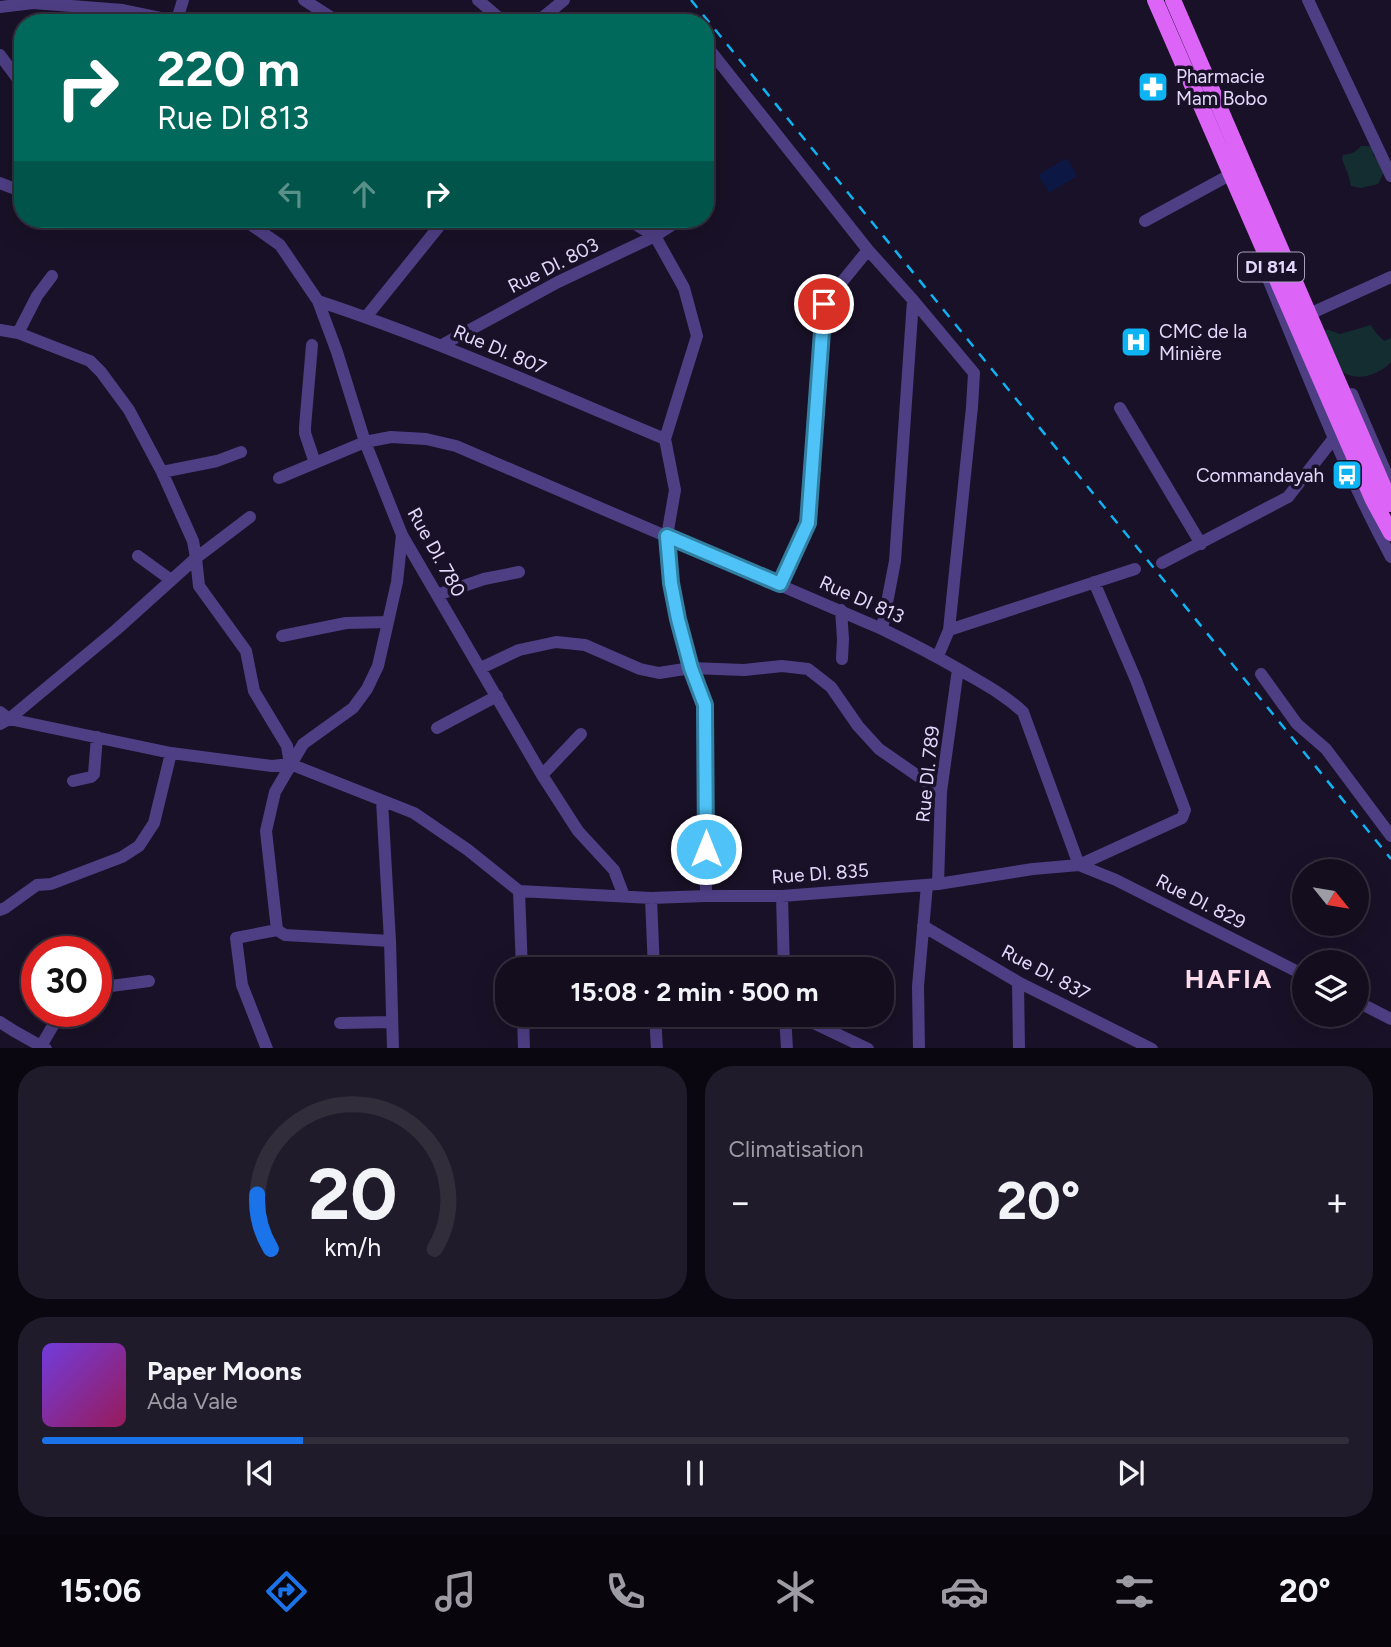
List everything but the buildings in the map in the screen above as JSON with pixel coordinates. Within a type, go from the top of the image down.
[{"type":"main road","name":"DI 814","points":[[1154,0],[1373,499],[1391,533]]},
{"type":"main road","name":"DI 814","points":[[1175,0],[1391,504]]},
{"type":"street","points":[[182,2],[195,0]]},
{"type":"street","points":[[304,0],[326,14]]},
{"type":"street","points":[[478,0],[494,14]]},
{"type":"street","points":[[547,14],[564,0]]},
{"type":"street","points":[[1154,0],[1170,50],[1226,177],[1334,438],[1368,514],[1391,557]]},
{"type":"street","points":[[1175,0],[1190,19],[1391,484]]},
{"type":"street","points":[[1308,0],[1391,176]]},
{"type":"street","points":[[0,7],[33,1],[141,14]]},
{"type":"street","points":[[0,55],[14,74]]},
{"type":"street","points":[[714,55],[868,250],[974,373],[948,630],[938,656]]},
{"type":"street","points":[[1145,220],[1226,177]]},
{"type":"street","name":"Rue DI. 780","points":[[256,228],[280,245],[318,301],[365,442],[402,536],[542,775],[578,831],[614,870],[624,896]]},
{"type":"street","points":[[366,317],[438,228]]},
{"type":"street","points":[[641,228],[654,236],[684,288],[697,336],[666,439],[675,490],[667,536],[671,583],[678,619],[691,668],[705,705],[706,896]]},
{"type":"street","name":"Rue DI. 803","points":[[442,345],[558,282],[667,228]]},
{"type":"street","points":[[780,584],[808,523],[824,304],[868,250]]},
{"type":"street","points":[[18,333],[37,296],[52,276]]},
{"type":"street","points":[[1316,311],[1391,277]]},
{"type":"street","points":[[883,629],[895,561],[913,300]]},
{"type":"street","name":"Rue DI. 807","points":[[318,301],[442,345],[666,439]]},
{"type":"street","points":[[0,330],[18,333],[90,361],[128,410],[162,472],[192,541],[199,586],[246,651],[254,691],[287,746],[290,764]]},
{"type":"street","points":[[312,345],[305,433],[315,463]]},
{"type":"street","points":[[1120,408],[1201,544]]},
{"type":"street","name":"Rue DI 813","points":[[279,478],[365,442],[391,437],[426,439],[456,446],[883,629],[938,656],[1010,700],[1023,712],[1079,865]]},
{"type":"street","points":[[1161,564],[1288,498],[1334,438]]},
{"type":"street","points":[[162,472],[217,461],[241,452]]},
{"type":"street","points":[[3,719],[116,630],[196,558],[250,517]]},
{"type":"street","points":[[277,930],[266,831],[275,792],[303,744],[353,708],[367,689],[378,666],[397,582],[402,536]]},
{"type":"street","points":[[138,556],[171,580]]},
{"type":"street","points":[[948,630],[1135,569]]},
{"type":"street","points":[[437,595],[484,579],[519,572]]},
{"type":"street","points":[[1079,865],[1182,818],[1185,810],[1136,680],[1094,582]]},
{"type":"street","points":[[841,610],[842,659]]},
{"type":"street","points":[[282,636],[346,622],[388,622]]},
{"type":"street","points":[[481,668],[519,650],[556,642],[585,645],[640,669],[659,673],[691,668],[808,668],[831,687],[858,726],[880,749],[941,792]]},
{"type":"street","name":"Rue DI. 789","points":[[919,1048],[918,986],[923,926],[933,885],[941,792],[958,669]]},
{"type":"street","points":[[1261,674],[1297,724],[1326,749],[1391,836]]},
{"type":"street","points":[[437,729],[497,696]]},
{"type":"street","points":[[3,719],[171,753],[272,766],[290,764],[414,813],[468,850],[519,891],[522,957]]},
{"type":"street","points":[[542,775],[581,734]]},
{"type":"street","points":[[73,781],[94,774],[97,737]]},
{"type":"street","points":[[0,910],[37,885],[51,884],[122,857],[139,846],[154,823],[171,753]]},
{"type":"street","points":[[382,801],[393,1048]]},
{"type":"street","name":"Rue DI. 835","points":[[519,891],[651,898],[782,896],[933,885],[1033,869],[1079,865]]},
{"type":"street","name":"Rue DI. 829","points":[[1079,865],[1116,880],[1292,969]]},
{"type":"street","points":[[782,896],[784,957]]},
{"type":"street","points":[[651,898],[653,957]]},
{"type":"street","name":"Rue DI. 837","points":[[923,926],[1018,982],[1152,1048]]},
{"type":"street","points":[[267,1048],[242,985],[236,938],[277,930],[285,935],[390,941]]},
{"type":"street","points":[[112,986],[149,981]]},
{"type":"street","points":[[1018,982],[1019,1048]]},
{"type":"street","points":[[1369,1008],[1391,1019]]},
{"type":"street","points":[[0,1022],[44,1047],[54,1027]]},
{"type":"street","points":[[340,1023],[393,1022]]},
{"type":"street","points":[[523,1027],[524,1048]]},
{"type":"street","points":[[656,1027],[657,1048]]},
{"type":"street","points":[[786,1027],[787,1048]]},
{"type":"street","points":[[823,1027],[868,1048]]},
{"type":"green space","points":[[1361,146],[1374,149],[1373,156],[1381,160],[1384,172],[1378,184],[1361,188],[1351,186],[1342,159],[1343,155],[1354,152]]},
{"type":"green space","points":[[1371,325],[1384,341],[1391,338],[1391,362],[1371,375],[1356,377],[1342,372],[1331,358],[1319,330],[1340,334]]},
{"type":"shaded area","points":[[1067,158],[1077,176],[1049,193],[1038,175]]},
{"type":"railway","points":[[691,0],[702,14]]},
{"type":"railway","points":[[714,28],[1391,859]]},
{"type":"place","name":"Pharmacie Mam Bobo","points":[[1153,87]]},
{"type":"place","name":"CMC de la Minière","points":[[1136,342]]},
{"type":"place","name":"Commandayah","points":[[1347,475]]},
{"type":"district","name":"HAFIA","points":[[1229,979]]},
{"type":"route","points":[[706,849],[705,705],[691,668],[678,619],[671,583],[667,536],[780,584],[808,523],[824,304]]}]
